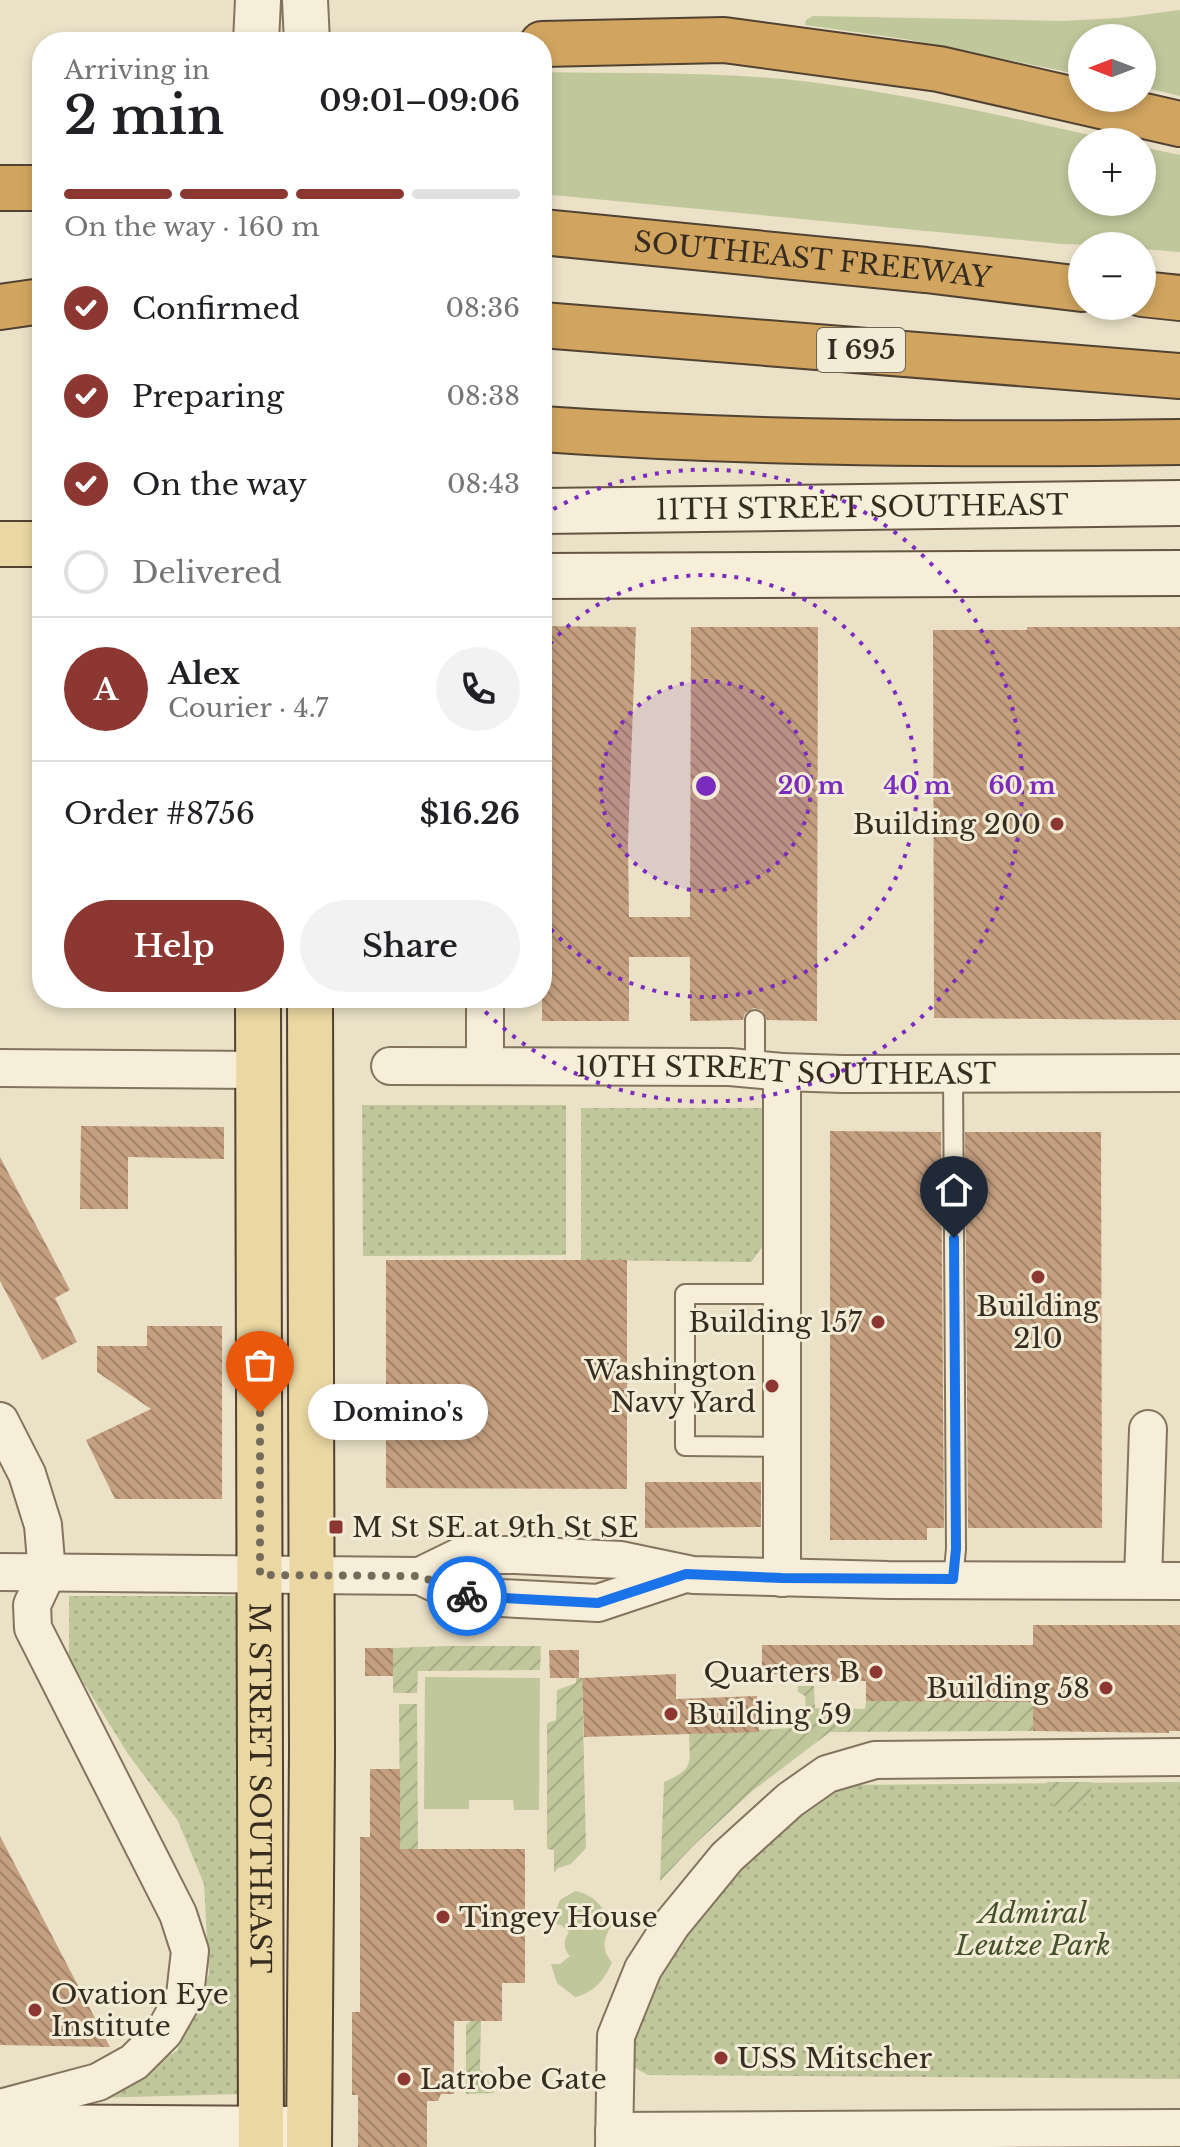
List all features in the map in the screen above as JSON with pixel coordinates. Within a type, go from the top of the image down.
[{"type":"highway","points":[[552,44],[724,40],[939,69],[1180,124]]},
{"type":"highway","points":[[0,188],[32,188]]},
{"type":"highway","name":"SOUTHEAST FREEWAY","points":[[552,233],[1068,287]]},
{"type":"highway","points":[[1156,295],[1180,298]]},
{"type":"highway","points":[[0,307],[32,302]]},
{"type":"highway","name":"I 695","points":[[552,326],[1180,376]]},
{"type":"highway","points":[[552,429],[847,443],[991,445],[1180,442]]},
{"type":"main road","points":[[256,32],[258,0]]},
{"type":"main road","points":[[305,0],[307,32]]},
{"type":"main road","name":"11TH STREET SOUTHEAST","points":[[552,511],[1180,503]]},
{"type":"main road","points":[[0,544],[32,544]]},
{"type":"main road","points":[[552,576],[1180,573]]},
{"type":"main road","name":"M STREET SOUTHEAST","points":[[258,1008],[262,2138]]},
{"type":"main road","name":"M STREET SOUTHEAST","points":[[309,2138],[310,1008]]},
{"type":"main road","points":[[0,2127],[309,2138]]},
{"type":"street","points":[[485,1008],[485,1065]]},
{"type":"street","name":"10TH STREET SOUTHEAST","points":[[390,1066],[698,1066],[768,1071],[953,1074],[1180,1073]]},
{"type":"street","points":[[0,1068],[259,1070]]},
{"type":"street","points":[[768,1071],[782,1294],[782,1578]]},
{"type":"street","points":[[0,1421],[27,1474],[43,1525],[47,1573],[32,1605],[33,1628],[178,1914],[190,1951],[185,1995],[164,2032],[134,2062],[98,2082],[0,2108]]},
{"type":"street","points":[[1143,1580],[1148,1429]]},
{"type":"street","points":[[0,1572],[420,1576],[462,1596],[598,1603],[686,1574],[782,1578],[1180,1581]]},
{"type":"street","points":[[1180,1757],[875,1760],[827,1774],[790,1800],[727,1857],[672,1924],[643,1969],[616,2036],[614,2139],[1180,2128]]},
{"type":"lane","points":[[755,1020],[768,1071]]},
{"type":"lane","points":[[953,1074],[956,1549],[953,1579]]},
{"type":"lane","points":[[782,1294],[685,1294],[685,1446],[782,1447]]},
{"type":"green space","points":[[1180,10],[1180,96],[1156,90],[1156,24],[1068,24],[1068,72],[905,39],[805,25],[806,20],[813,16],[1062,21]]},
{"type":"green space","points":[[552,72],[777,78],[849,87],[1068,130],[1068,216],[1156,216],[1156,150],[1180,155],[1180,252],[1156,250],[1156,232],[1068,232],[1068,244],[552,195]]},
{"type":"green space","points":[[362,1105],[566,1105],[566,1255],[363,1256]]},
{"type":"green space","points":[[581,1108],[767,1108],[767,1241],[751,1262],[581,1260]]},
{"type":"green space","points":[[69,1596],[236,1596],[239,2094],[93,2098],[177,2051],[209,1974],[204,1884],[178,1821],[128,1754],[69,1659]]},
{"type":"green space","points":[[1017,1645],[1033,1645],[1033,1731],[830,1732],[751,1792],[660,1881],[664,1782],[681,1773],[688,1765],[689,1734],[790,1728],[803,1721],[806,1711],[805,1696],[798,1692],[798,1686],[814,1686],[815,1708],[865,1709],[866,1701],[1017,1670]]},
{"type":"green space","points":[[541,1646],[540,1670],[418,1671],[417,1693],[393,1693],[393,1648]]},
{"type":"green space","points":[[425,1677],[540,1678],[539,1810],[514,1810],[513,1800],[469,1800],[469,1809],[424,1809]]},
{"type":"green space","points":[[576,1677],[582,1678],[586,1848],[571,1864],[558,1868],[554,1873],[554,1850],[547,1849],[547,1723],[556,1720],[557,1690],[576,1683]]},
{"type":"green space","points":[[399,1704],[417,1704],[418,1849],[392,1849],[400,1823]]},
{"type":"green space","points":[[1046,1782],[1093,1782],[1080,1808],[1068,1812],[1053,1806]]},
{"type":"green space","name":"Admiral Leutze Park","points":[[1180,1782],[1180,2079],[648,2075],[630,2065],[634,2029],[646,1994],[691,1928],[730,1881],[773,1838],[821,1801],[848,1785]]},
{"type":"green space","points":[[575,1891],[593,1899],[609,1919],[612,1925],[605,1940],[605,1949],[612,1962],[598,1984],[575,1997],[557,1983],[551,1964],[560,1964],[570,1956],[565,1944],[569,1932],[561,1925],[551,1923],[560,1900]]},
{"type":"green space","points":[[472,2020],[481,2021],[480,2070],[486,2074],[494,2093],[466,2094],[466,2025]]},
{"type":"building","points":[[552,626],[636,627],[628,841],[629,917],[690,917],[691,627],[818,627],[817,1021],[767,1020],[762,1010],[754,1008],[745,1013],[743,1020],[690,1021],[690,957],[629,957],[629,1021],[542,1021],[542,1008],[552,1008]]},
{"type":"building","name":"Building 200","points":[[1027,627],[1180,627],[1180,1020],[934,1018],[933,630],[1027,630]]},
{"type":"building","points":[[81,1126],[224,1127],[224,1159],[128,1157],[128,1209],[80,1209]]},
{"type":"building","name":"Building 157","points":[[830,1131],[941,1132],[944,1528],[927,1528],[927,1540],[830,1540]]},
{"type":"building","name":"Building 210","points":[[965,1132],[1101,1132],[1102,1528],[968,1528]]},
{"type":"building","points":[[0,1157],[70,1290],[55,1298],[77,1342],[42,1360],[0,1281]]},
{"type":"building","points":[[386,1260],[627,1260],[627,1489],[386,1488]]},
{"type":"building","points":[[147,1326],[222,1326],[222,1499],[115,1499],[86,1440],[151,1409],[97,1372],[97,1346],[147,1346]]},
{"type":"building","points":[[645,1482],[761,1482],[761,1527],[645,1528]]},
{"type":"building","points":[[1033,1625],[1180,1625],[1180,1731],[1033,1731],[1033,1702],[866,1701],[866,1681],[820,1681],[820,1675],[762,1674],[762,1645],[1033,1645]]},
{"type":"building","points":[[365,1648],[393,1648],[393,1676],[365,1676]]},
{"type":"building","points":[[549,1650],[579,1650],[579,1678],[550,1678]]},
{"type":"building","name":"Building 59","points":[[676,1674],[676,1699],[757,1696],[759,1732],[584,1737],[582,1678]]},
{"type":"building","points":[[370,1769],[400,1769],[400,1849],[525,1849],[525,1983],[502,1983],[502,2021],[454,2021],[454,2094],[441,2094],[438,2101],[427,2101],[427,2147],[358,2147],[358,2095],[352,2095],[352,2012],[360,2012],[360,1837],[370,1837]]},
{"type":"building","points":[[0,1836],[110,2047],[0,2045]]},
{"type":"way so far","points":[[260,1413],[260,1575],[420,1576],[467,1596]]},
{"type":"place","name":"Building 200","points":[[1057,824]]},
{"type":"place","name":"Building 210","points":[[1038,1277]]},
{"type":"place","name":"Building 157","points":[[878,1322]]},
{"type":"place","name":"Washington Navy Yard","points":[[772,1386]]},
{"type":"place","name":"Domino's","points":[[260,1413]]},
{"type":"place","name":"M St SE at 9th St SE","points":[[336,1527]]},
{"type":"place","name":"Quarters B","points":[[876,1672]]},
{"type":"place","name":"Building 58","points":[[1106,1688]]},
{"type":"place","name":"Building 59","points":[[671,1714]]},
{"type":"place","name":"Tingey House","points":[[443,1917]]},
{"type":"place","name":"Ovation Eye Institute","points":[[35,2010]]},
{"type":"place","name":"USS Mitscher","points":[[721,2058]]},
{"type":"place","name":"Latrobe Gate","points":[[404,2079]]},
{"type":"route","points":[[467,1596],[598,1603],[686,1574],[953,1579],[956,1549],[954,1238]]}]
